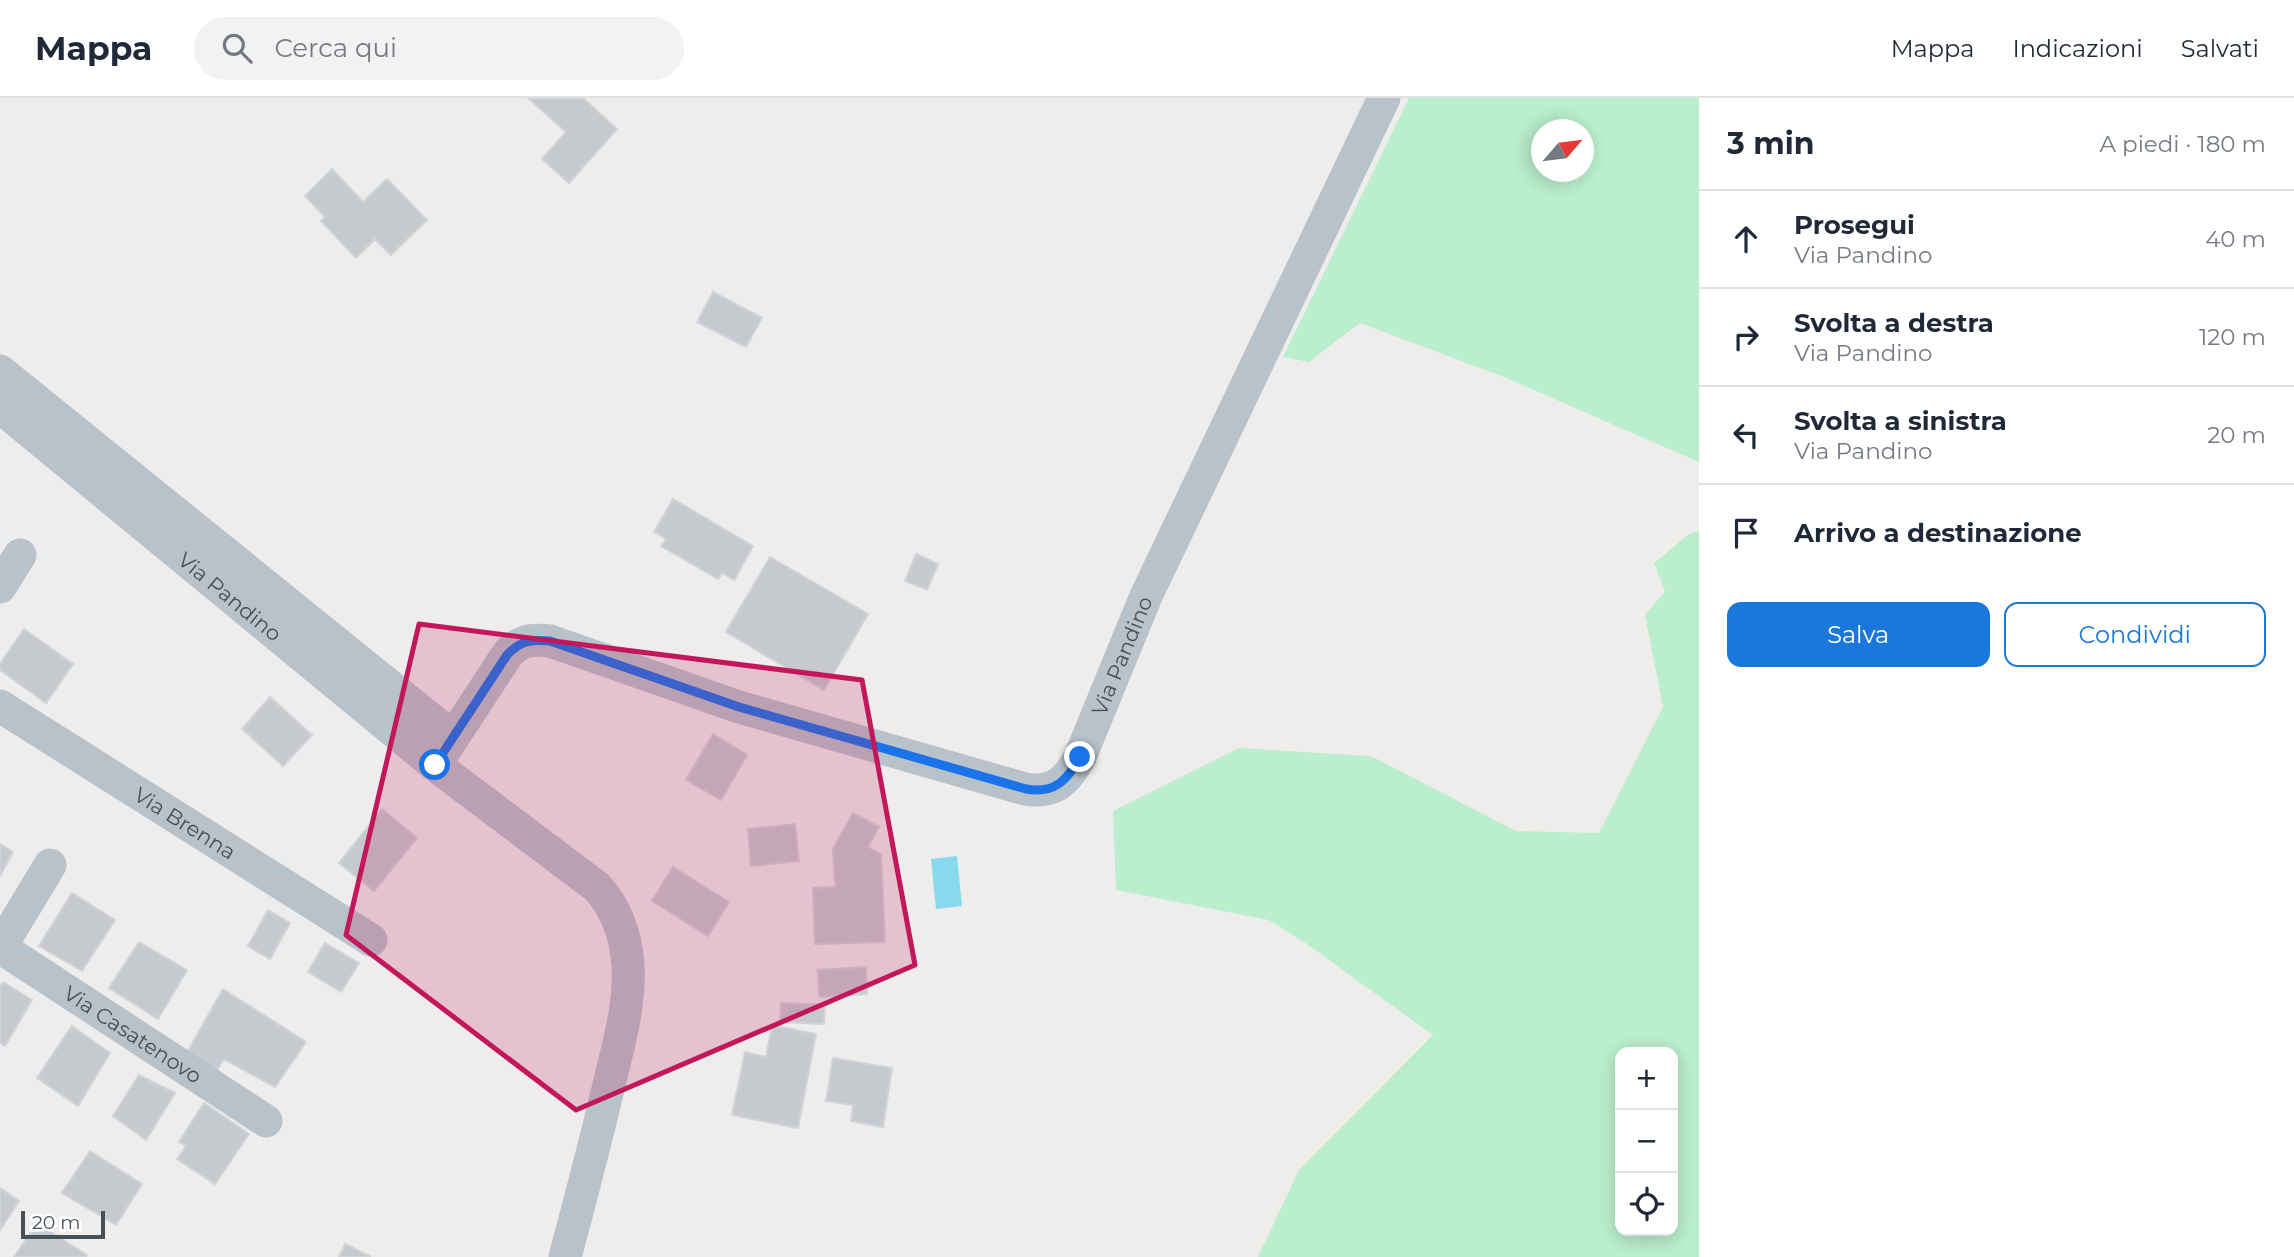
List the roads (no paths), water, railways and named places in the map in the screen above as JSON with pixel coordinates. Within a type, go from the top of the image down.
[{"type":"street","name":"Via Pandino","points":[[444,751],[507,655],[522,642],[538,639],[739,707],[1026,789],[1050,789],[1064,782],[1080,757],[1146,596],[1384,98]]},
{"type":"street","name":"Via Pandino","points":[[0,371],[444,751]]},
{"type":"street","name":"Via Pandino","points":[[0,407],[444,751]]},
{"type":"street","points":[[0,587],[20,555]]},
{"type":"street","name":"Via Brenna","points":[[0,706],[371,940]]},
{"type":"street","points":[[444,751],[597,887],[610,904],[620,925],[628,966],[625,1018],[565,1257]]},
{"type":"street","points":[[0,947],[50,865]]},
{"type":"street","name":"Via Casatenovo","points":[[0,947],[266,1121]]},
{"type":"water","points":[[957,856],[962,906],[936,909],[931,859]]}]
